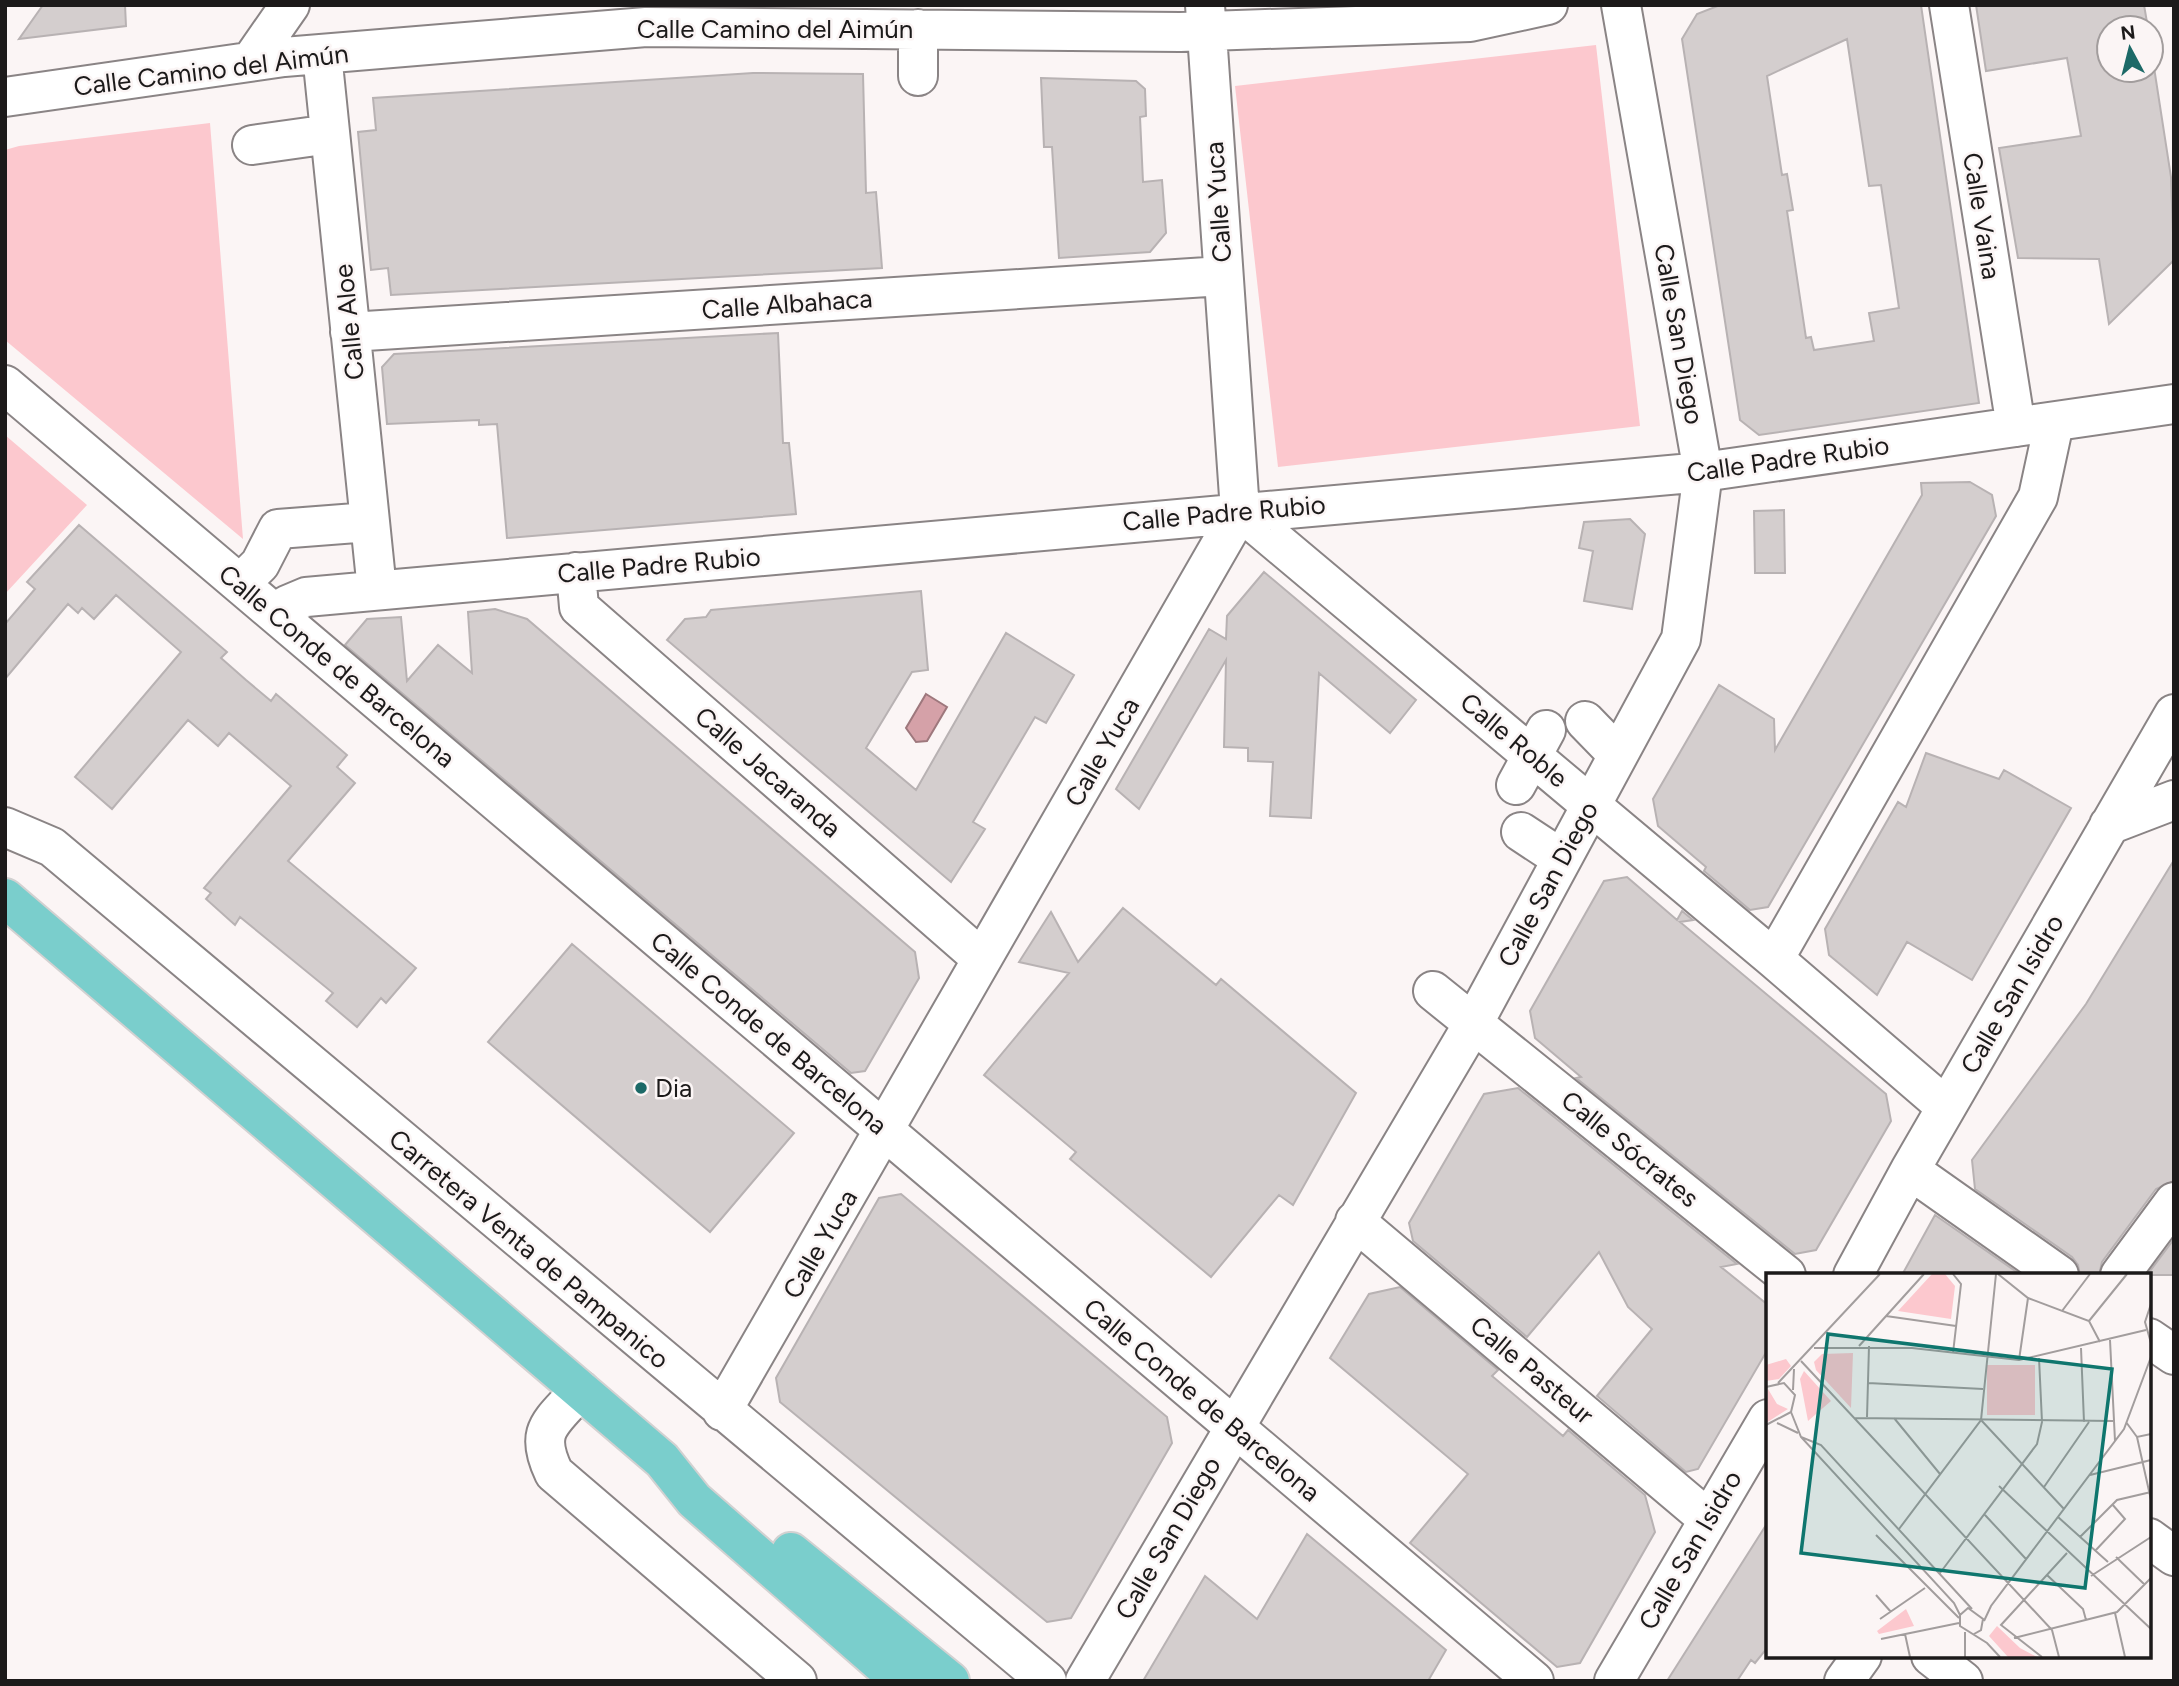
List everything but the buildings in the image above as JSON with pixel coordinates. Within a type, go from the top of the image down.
[{"type":"main road","points":[[5,898],[662,1460],[694,1500],[901,1681]]},
{"type":"main road","points":[[662,1460],[709,1484],[950,1681]]},
{"type":"street","points":[[251,61],[290,5]]},
{"type":"street","name":"Calle Camino del Aimún","points":[[5,97],[251,61],[646,27],[918,29],[967,18],[1470,14],[1548,5]]},
{"type":"street","name":"Calle San Diego","points":[[1085,1681],[1233,1426],[1473,1024],[1681,639],[1703,472],[1621,5]]},
{"type":"street","name":"Calle Vaina","points":[[1949,5],[2016,427]]},
{"type":"street","name":"Calle Yuca","points":[[722,1411],[1240,511],[1205,18]]},
{"type":"street","points":[[918,29],[918,76]]},
{"type":"street","name":"Calle Aloe","points":[[322,54],[377,590]]},
{"type":"street","points":[[252,145],[330,134]]},
{"type":"street","name":"Calle Albahaca","points":[[350,332],[1223,276]]},
{"type":"street","name":"Calle Conde de Barcelona","points":[[5,385],[1534,1681]]},
{"type":"street","name":"Calle Padre Rubio","points":[[278,616],[287,605],[306,597],[1240,511],[1703,472],[2174,404]]},
{"type":"street","points":[[1774,959],[2038,497],[2054,422]]},
{"type":"street","name":"Calle Roble","points":[[1240,511],[1774,959],[1946,1107]]},
{"type":"street","points":[[240,584],[260,564],[278,529],[369,522]]},
{"type":"street","name":"Calle Jacaranda","points":[[576,572],[579,607],[982,960]]},
{"type":"street","name":"Calle San Isidro","points":[[1854,1273],[1946,1107],[2174,714]]},
{"type":"street","points":[[1585,721],[1618,755]]},
{"type":"street","points":[[2109,825],[2174,800]]},
{"type":"street","name":"Carretera Venta de Pampanico","points":[[5,827],[52,847],[722,1411],[1048,1681]]},
{"type":"street","points":[[1521,832],[1562,859]]},
{"type":"street","name":"Calle Sócrates","points":[[1433,991],[1784,1273]]},
{"type":"street","points":[[1910,1170],[2056,1273]]},
{"type":"street","points":[[2121,1273],[2174,1202]]},
{"type":"street","name":"Calle Pasteur","points":[[1356,1221],[1708,1519]]},
{"type":"street","points":[[2151,1339],[2174,1355]]},
{"type":"street","points":[[580,1390],[546,1430],[543,1450],[554,1473],[797,1681]]},
{"type":"street","name":"Calle San Isidro","points":[[1614,1681],[1766,1422]]},
{"type":"street","points":[[2151,1539],[2174,1556]]},
{"type":"street","points":[[1844,1681],[1860,1658]]},
{"type":"street","points":[[1934,1658],[1964,1681]]},
{"type":"shaded area","points":[[1596,45],[1640,426],[1278,467],[1235,86]]},
{"type":"shaded area","points":[[210,123],[243,539],[5,340],[5,150],[19,146]]},
{"type":"shaded area","points":[[5,435],[87,505],[5,594]]},
{"type":"shaded area","points":[[926,694],[947,707],[927,741],[916,742],[906,728]]},
{"type":"place","name":"Dia","points":[[641,1088]]}]
